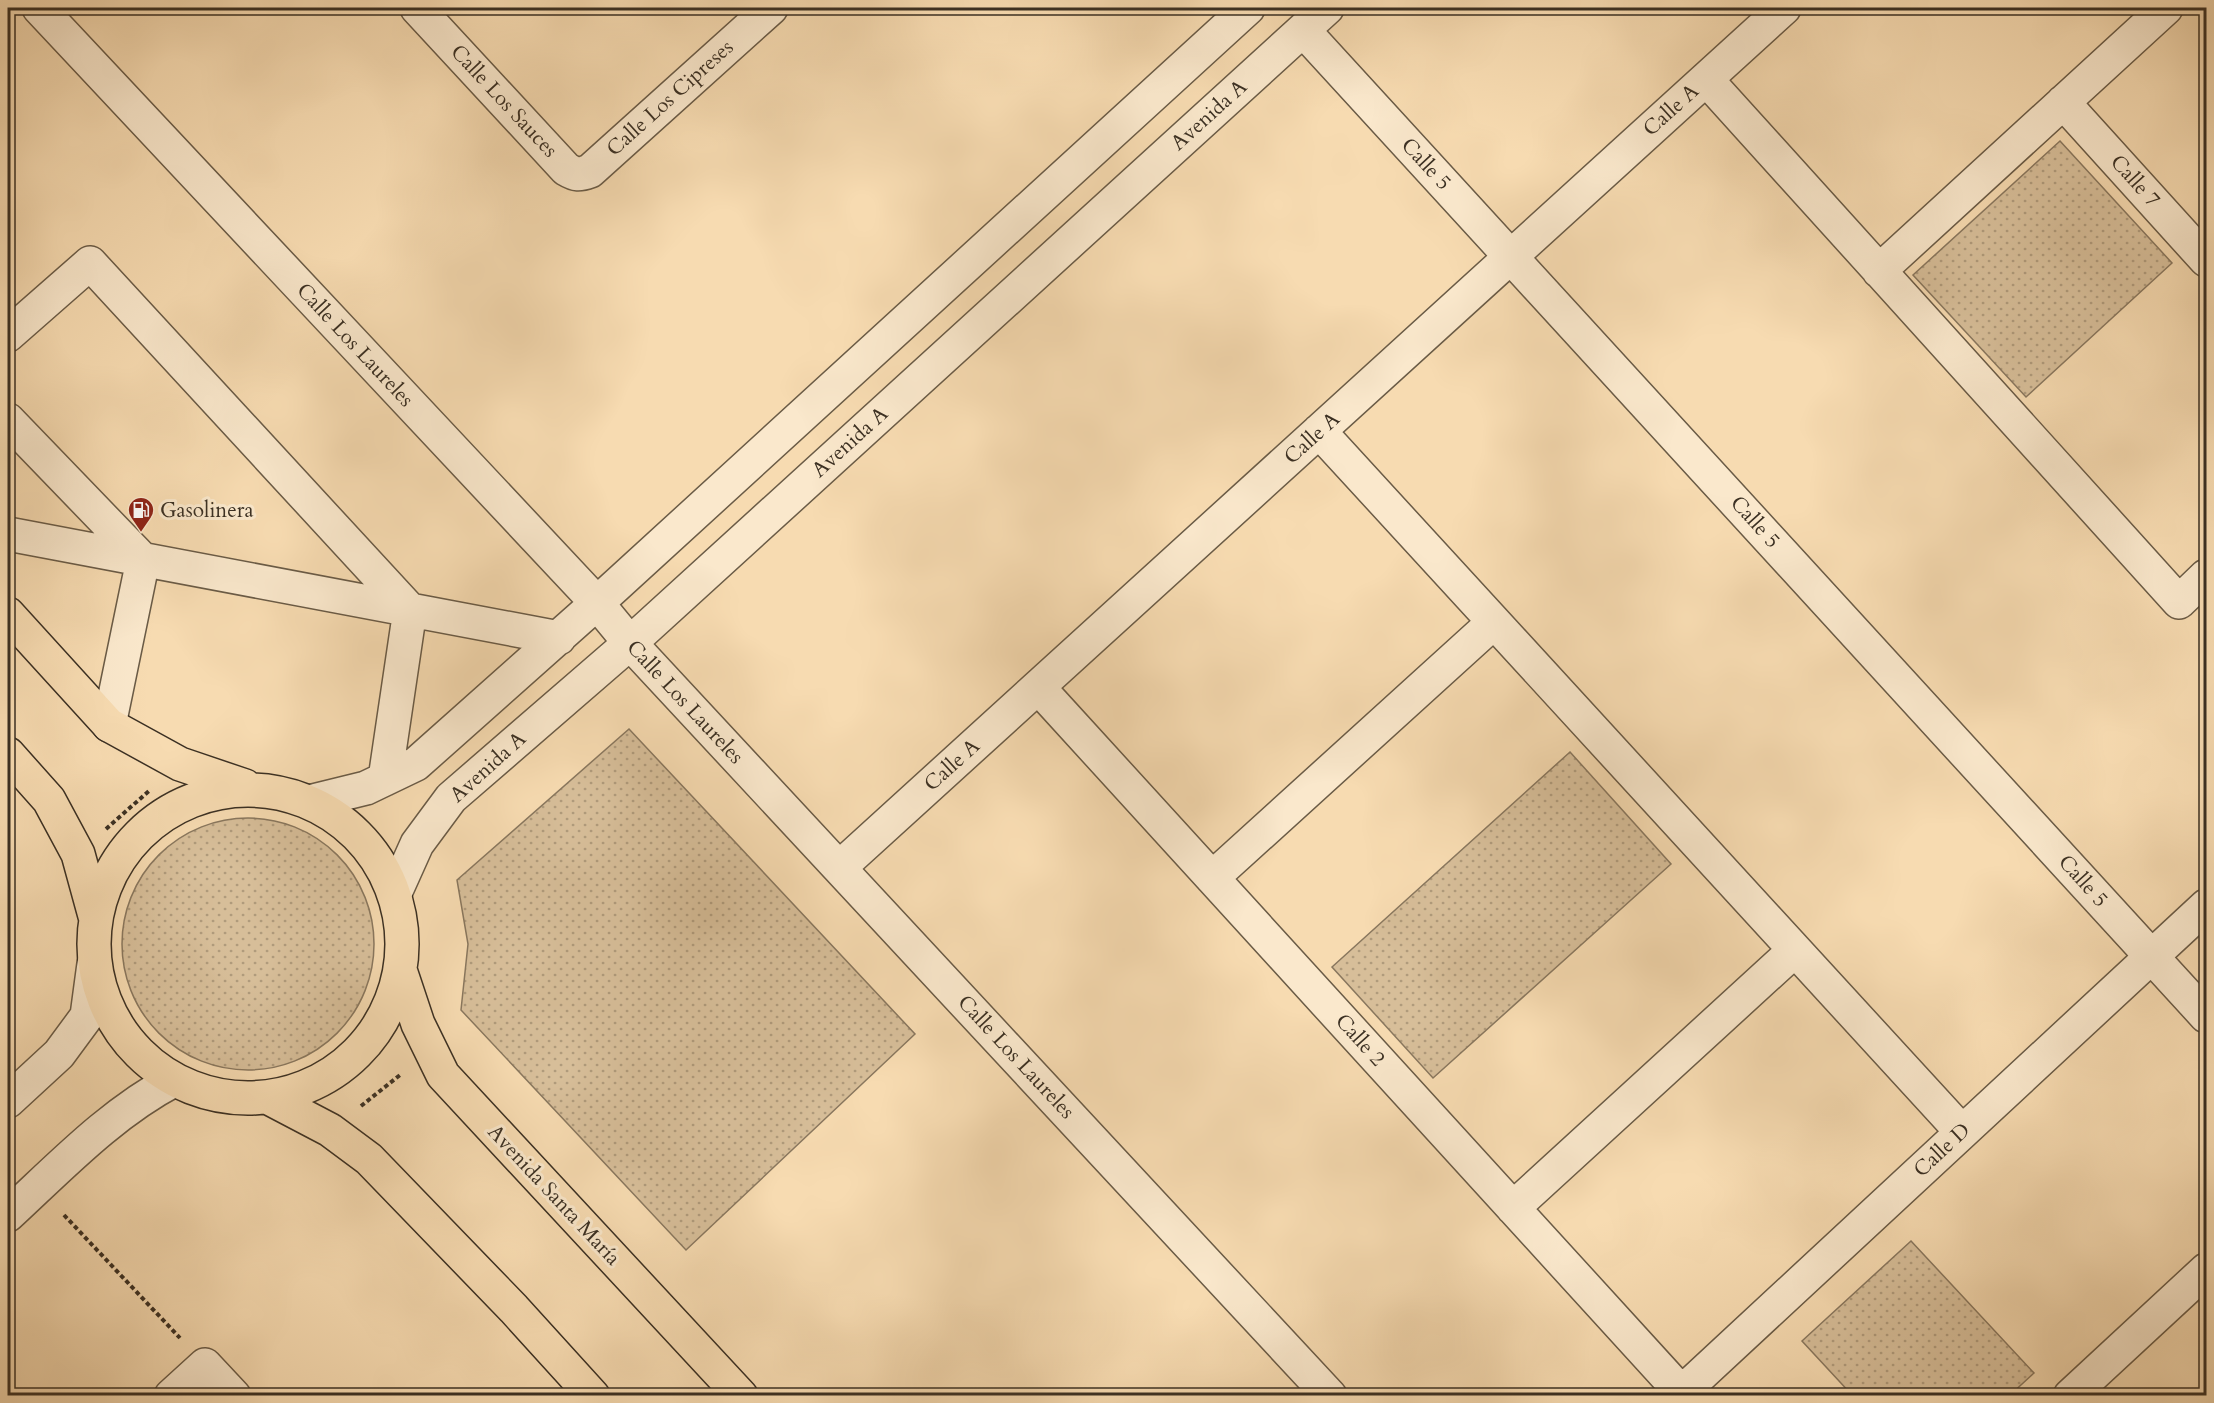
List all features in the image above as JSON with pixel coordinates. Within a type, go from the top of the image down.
[{"type":"main road","points":[[8,614],[109,725],[180,764],[255,790],[309,802],[346,824],[375,855],[395,893],[403,933],[401,973],[385,1018],[355,1057],[315,1084],[269,1098],[220,1096],[174,1080],[136,1051],[108,1011],[94,964],[95,916],[78,855],[49,800],[8,754]]},
{"type":"main road","points":[[95,916],[109,874],[135,838],[170,811],[211,794],[255,790]]},
{"type":"main road","name":"Avenida Santa María","points":[[401,973],[418,1024],[443,1075],[741,1395]]},
{"type":"main road","points":[[269,1098],[330,1130],[369,1159],[593,1395]]},
{"type":"street","name":"Calle Los Laureles","points":[[39,8],[597,603],[630,643],[1330,1395]]},
{"type":"street","name":"Calle Los Sauces","points":[[417,8],[566,168]]},
{"type":"street","name":"Calle Los Cipreses","points":[[566,168],[580,175],[590,171],[771,8]]},
{"type":"street","points":[[309,802],[366,788],[416,764],[559,638],[1248,8]]},
{"type":"street","name":"Avenida A","points":[[395,893],[417,844],[451,798],[630,643],[1327,8]]},
{"type":"street","name":"Calle A","points":[[839,868],[1784,8]]},
{"type":"street","points":[[1880,271],[2166,8]]},
{"type":"street","name":"Calle 5","points":[[1303,30],[2206,1016]]},
{"type":"street","points":[[1706,78],[2179,602],[2206,576]]},
{"type":"street","name":"Calle 7","points":[[2063,102],[2206,260]]},
{"type":"street","points":[[8,335],[90,262],[410,609]]},
{"type":"street","points":[[8,420],[143,560]]},
{"type":"street","points":[[1319,431],[1962,1132]]},
{"type":"street","points":[[8,534],[559,638]]},
{"type":"street","points":[[109,725],[143,560]]},
{"type":"street","points":[[385,779],[410,609]]},
{"type":"street","points":[[1212,878],[1494,622]]},
{"type":"street","name":"Calle 2","points":[[1038,687],[1680,1394]]},
{"type":"street","name":"Calle D","points":[[1680,1394],[2206,906]]},
{"type":"street","points":[[1513,1208],[1795,950]]},
{"type":"street","points":[[8,1101],[59,1054],[87,1016],[94,964]]},
{"type":"street","points":[[8,1215],[115,1119],[149,1093],[174,1080]]},
{"type":"street","points":[[2070,1395],[2206,1270]]},
{"type":"street","points":[[171,1395],[205,1365],[234,1395]]},
{"type":"path","points":[[78,855],[180,764]]},
{"type":"path","points":[[330,1130],[431,1050]]},
{"type":"path","points":[[38,1188],[205,1365]]},
{"type":"shaded area","points":[[2060,141],[2172,263],[2026,397],[1913,275]]},
{"type":"shaded area","points":[[629,729],[915,1034],[686,1250],[461,1010],[468,944],[457,880]]},
{"type":"shaded area","points":[[1570,752],[1671,864],[1433,1078],[1332,967]]},
{"type":"shaded area","points":[[236,818],[260,818],[296,827],[328,846],[346,864],[369,907],[374,944],[372,969],[365,992],[346,1024],[328,1042],[285,1065],[260,1070],[236,1070],[200,1061],[168,1042],[150,1024],[127,981],[122,956],[122,932],[131,896],[150,864],[168,846],[211,823]]},
{"type":"shaded area","points":[[1911,1241],[2034,1373],[2010,1395],[1852,1395],[1802,1341]]},
{"type":"place","name":"Gasolinera","points":[[141,533]]}]
